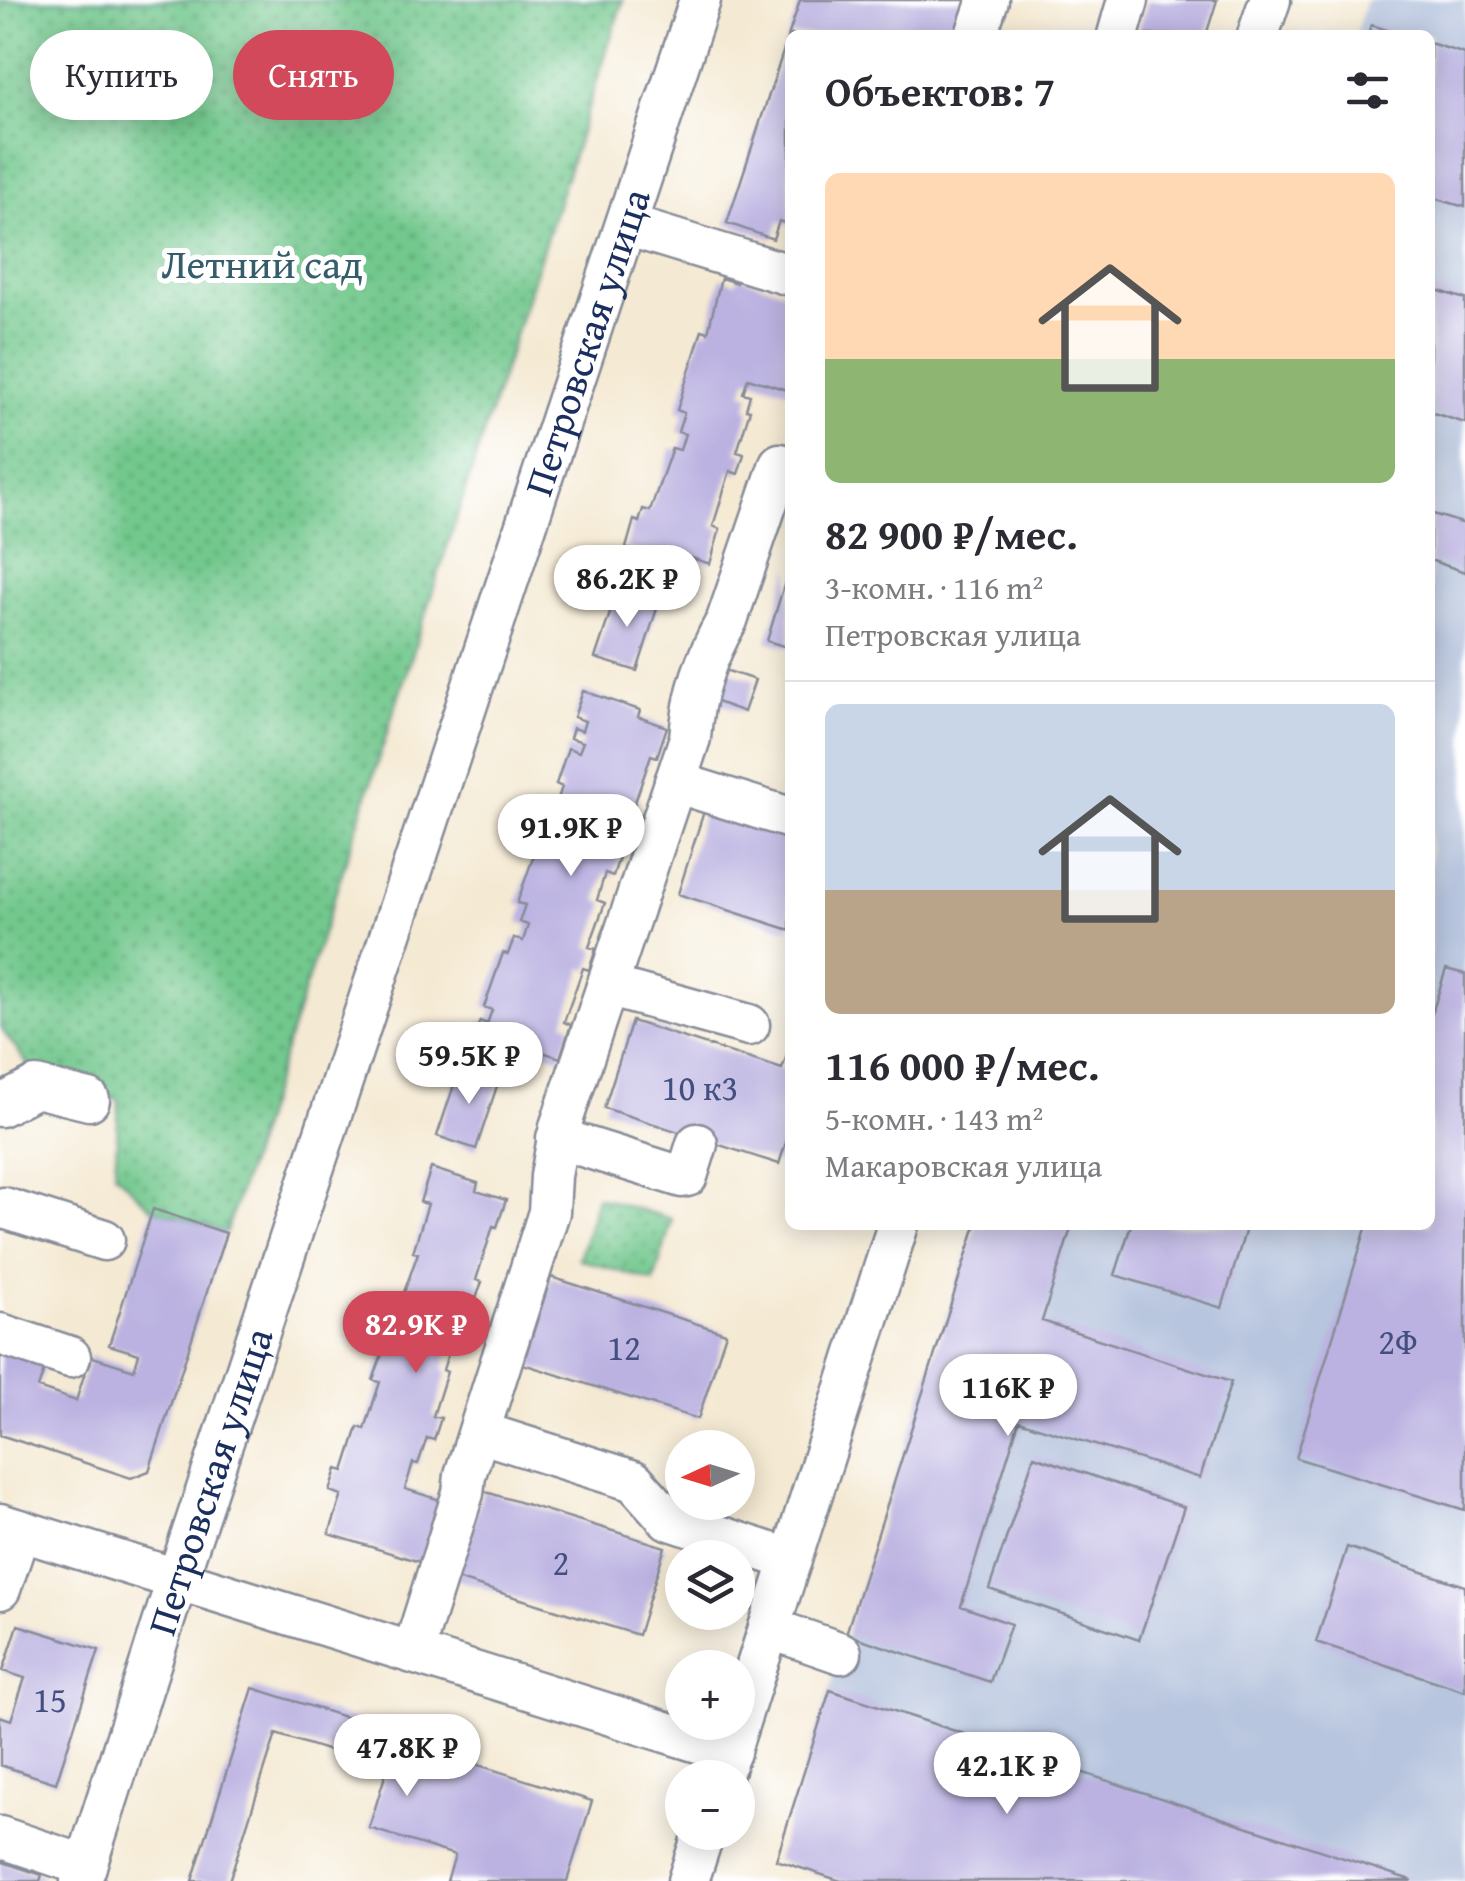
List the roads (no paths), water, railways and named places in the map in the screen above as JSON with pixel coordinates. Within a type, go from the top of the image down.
[{"type":"street","name":"Петровская улица","points":[[84,1873],[177,1580],[700,0]]},
{"type":"street","points":[[978,30],[988,0]]},
{"type":"street","points":[[1119,30],[1128,0]]},
{"type":"street","points":[[1260,30],[1270,0]]},
{"type":"street","points":[[626,225],[785,273]]},
{"type":"street","points":[[414,1652],[549,1212],[557,1138],[690,738],[695,691],[727,620],[780,464],[785,466]]},
{"type":"street","points":[[675,782],[785,816]]},
{"type":"street","points":[[607,986],[749,1025]]},
{"type":"street","points":[[0,1106],[36,1087],[89,1100]]},
{"type":"street","points":[[557,1138],[682,1177],[687,1176],[697,1144]]},
{"type":"street","points":[[1,1212],[104,1240]]},
{"type":"street","points":[[727,1760],[896,1230]]},
{"type":"street","points":[[0,1334],[70,1357]]},
{"type":"street","points":[[479,1432],[634,1481],[668,1519],[791,1560]]},
{"type":"street","points":[[0,1589],[10,1527],[414,1652],[711,1760]]},
{"type":"street","points":[[770,1628],[841,1653]]},
{"type":"street","points":[[0,1837],[84,1873]]},
{"type":"street","points":[[688,1881],[698,1850]]},
{"type":"park label","name":"Летний сад","points":[[262,264]]}]
